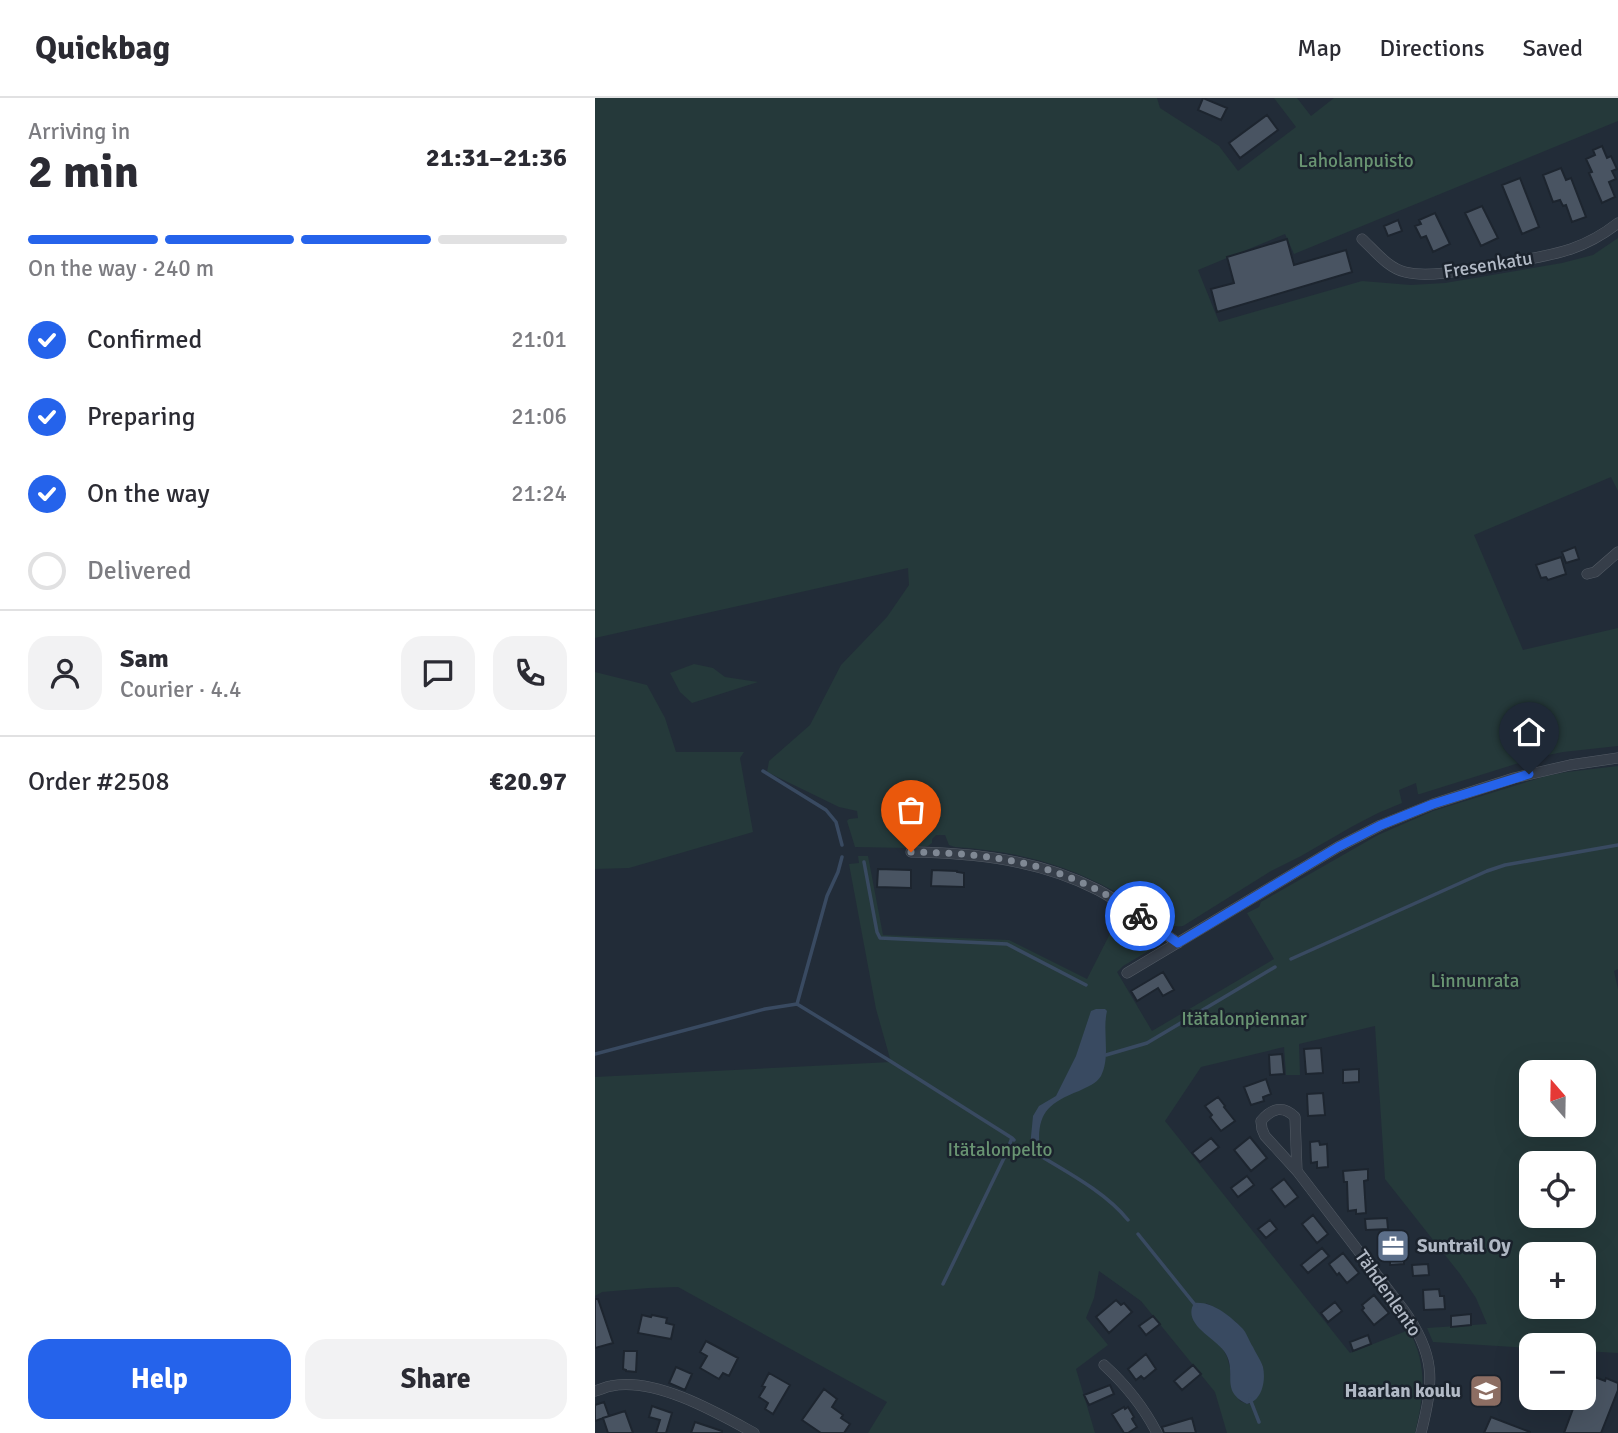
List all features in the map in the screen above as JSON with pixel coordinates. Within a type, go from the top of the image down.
[{"type":"street","name":"Fresenkatu","points":[[1362,239],[1396,269],[1427,274],[1468,270],[1552,255],[1591,241],[1618,223]]},
{"type":"street","points":[[1587,574],[1595,572],[1618,552]]},
{"type":"street","points":[[1127,973],[1338,847],[1399,817],[1514,778],[1570,765],[1618,758]]},
{"type":"street","points":[[911,852],[992,857],[1043,867],[1099,891],[1178,943]]},
{"type":"street","name":"Tähdenlento","points":[[1297,1171],[1295,1117],[1282,1108],[1265,1116],[1261,1121],[1265,1136],[1297,1171],[1417,1330],[1431,1376],[1421,1433]]},
{"type":"street","points":[[1104,1365],[1133,1394],[1157,1433]]},
{"type":"street","points":[[595,1391],[611,1386],[648,1387],[684,1398],[754,1433]]},
{"type":"green space","name":"Laholanpuisto","points":[[595,98],[1157,98],[1160,108],[1219,146],[1238,171],[1296,127],[1274,98],[1297,98],[1311,116],[1334,98],[1618,98],[1618,121],[1294,254],[1285,234],[1198,270],[1219,322],[1362,281],[1411,285],[1445,283],[1562,263],[1593,255],[1618,238],[1618,491],[1611,477],[1474,535],[1523,650],[1618,628],[1618,746],[1538,757],[1420,794],[1416,783],[1399,790],[1402,803],[1378,813],[1271,871],[1183,926],[1165,924],[1112,890],[1074,872],[1016,855],[955,847],[949,845],[945,835],[936,835],[928,846],[855,847],[847,821],[858,818],[857,811],[839,807],[767,772],[769,761],[810,725],[841,665],[887,617],[909,585],[908,568],[595,638]]},
{"type":"green space","points":[[694,664],[713,668],[725,677],[758,682],[692,703],[680,692],[670,673]]},
{"type":"green space","points":[[595,672],[647,685],[665,718],[676,752],[744,752],[740,758],[753,832],[629,868],[595,869]]},
{"type":"green space","points":[[1618,766],[1618,969],[1614,971],[1618,989],[1618,1353],[1596,1352],[1596,1333],[1519,1333],[1519,1347],[1433,1342],[1427,1328],[1487,1324],[1476,1298],[1460,1274],[1385,1179],[1375,1026],[1299,1044],[1300,1075],[1286,1075],[1284,1047],[1201,1067],[1165,1121],[1350,1353],[1409,1330],[1419,1356],[1423,1381],[1415,1433],[1227,1433],[1215,1392],[1141,1301],[1099,1271],[1094,1298],[1086,1318],[1108,1345],[1076,1369],[1095,1433],[868,1433],[887,1402],[678,1287],[602,1292],[595,1296],[595,1077],[891,1062],[876,1009],[849,864],[859,863],[858,856],[868,856],[883,935],[1009,940],[1087,979],[1120,914],[1130,916],[1157,937],[1157,946],[1117,972],[1152,1031],[1274,959],[1247,913],[1259,907],[1261,902],[1378,835],[1433,811],[1546,776]],"holes":[[[1206,1303],[1236,1323],[1250,1343],[1253,1403],[1240,1401],[1231,1387],[1227,1357]]]},
{"type":"water","points":[[1091,1011],[1107,1011],[1106,1052],[1101,1076],[1091,1085],[1058,1101],[1045,1113],[1040,1129],[1040,1152],[1030,1147],[1033,1116],[1039,1106],[1056,1096],[1076,1056]]},
{"type":"water","points":[[1194,1303],[1207,1304],[1220,1310],[1245,1332],[1264,1372],[1262,1390],[1252,1402],[1247,1404],[1233,1393],[1228,1359],[1224,1351],[1196,1324],[1191,1311]]},
{"type":"building","points":[[1203,98],[1227,108],[1221,120],[1198,110]]},
{"type":"building","points":[[1267,115],[1278,130],[1240,158],[1229,143]]},
{"type":"building","points":[[1602,146],[1607,158],[1611,156],[1617,169],[1612,171],[1616,179],[1609,182],[1615,197],[1602,203],[1586,159],[1595,155],[1593,150]]},
{"type":"building","points":[[1561,168],[1566,180],[1571,178],[1586,217],[1572,222],[1566,205],[1563,206],[1560,200],[1553,202],[1543,175]]},
{"type":"building","points":[[1520,178],[1539,227],[1522,234],[1502,185]]},
{"type":"building","points":[[1482,206],[1498,238],[1481,246],[1465,213]]},
{"type":"building","points":[[1435,213],[1450,244],[1433,252],[1426,236],[1421,238],[1415,226],[1421,224],[1419,220]]},
{"type":"building","points":[[1398,220],[1402,231],[1388,236],[1384,226]]},
{"type":"building","points":[[1287,239],[1294,265],[1346,250],[1352,272],[1217,312],[1211,289],[1234,283],[1227,257]]},
{"type":"building","points":[[1575,547],[1579,559],[1566,563],[1562,552]]},
{"type":"building","points":[[1561,557],[1566,574],[1548,580],[1546,577],[1541,578],[1536,565]]},
{"type":"building","points":[[878,869],[911,870],[911,888],[877,887]]},
{"type":"building","points":[[932,870],[964,873],[964,887],[931,886]]},
{"type":"building","points":[[1163,972],[1174,990],[1163,996],[1158,988],[1137,1001],[1131,991]]},
{"type":"building","points":[[1321,1048],[1323,1073],[1306,1074],[1304,1049]]},
{"type":"building","points":[[1282,1054],[1284,1074],[1270,1075],[1269,1055]]},
{"type":"building","points":[[1359,1069],[1359,1082],[1343,1083],[1343,1070]]},
{"type":"building","points":[[1266,1079],[1271,1094],[1263,1097],[1264,1101],[1251,1105],[1244,1087]]},
{"type":"building","points":[[1323,1093],[1325,1115],[1308,1116],[1307,1094]]},
{"type":"building","points":[[1218,1097],[1235,1121],[1221,1131],[1205,1106]]},
{"type":"building","points":[[1250,1137],[1267,1158],[1251,1171],[1234,1150]]},
{"type":"building","points":[[1211,1138],[1219,1147],[1200,1162],[1192,1153]]},
{"type":"building","points":[[1319,1141],[1320,1145],[1327,1144],[1328,1167],[1317,1168],[1317,1162],[1311,1163],[1310,1142]]},
{"type":"building","points":[[1368,1169],[1368,1180],[1364,1181],[1366,1213],[1356,1214],[1356,1210],[1348,1211],[1347,1182],[1344,1182],[1343,1171]]},
{"type":"building","points":[[1247,1176],[1254,1185],[1238,1197],[1231,1188]]},
{"type":"building","points":[[1284,1179],[1298,1197],[1285,1207],[1271,1189]]},
{"type":"building","points":[[1313,1215],[1328,1234],[1317,1243],[1302,1224]]},
{"type":"building","points":[[1387,1218],[1388,1229],[1366,1230],[1365,1219]]},
{"type":"building","points":[[1270,1220],[1277,1229],[1266,1238],[1258,1229]]},
{"type":"building","name":"Suntrail Oy","points":[[1400,1235],[1404,1264],[1390,1265],[1387,1250],[1384,1250],[1383,1236]]},
{"type":"building","points":[[1322,1248],[1329,1256],[1308,1273],[1301,1265]]},
{"type":"building","points":[[1343,1253],[1359,1273],[1347,1283],[1329,1264]]},
{"type":"building","points":[[1428,1264],[1429,1275],[1413,1276],[1412,1265]]},
{"type":"building","points":[[1439,1289],[1440,1296],[1444,1296],[1445,1309],[1424,1310],[1423,1290]]},
{"type":"building","points":[[1374,1295],[1389,1313],[1374,1325],[1362,1310],[1362,1305]]},
{"type":"building","points":[[595,1299],[598,1299],[613,1343],[595,1348]]},
{"type":"building","points":[[1116,1300],[1121,1305],[1124,1303],[1132,1312],[1109,1333],[1096,1317]]},
{"type":"building","points":[[1335,1302],[1342,1311],[1328,1322],[1321,1313]]},
{"type":"building","points":[[1471,1314],[1471,1325],[1451,1327],[1451,1316]]},
{"type":"building","points":[[642,1315],[667,1318],[666,1323],[674,1325],[671,1339],[638,1333]]},
{"type":"building","points":[[1153,1316],[1160,1324],[1146,1335],[1139,1326]]},
{"type":"building","points":[[1368,1335],[1371,1344],[1353,1351],[1350,1342]]},
{"type":"building","points":[[706,1341],[738,1358],[729,1376],[723,1373],[719,1379],[700,1368],[707,1356],[700,1352]]},
{"type":"building","points":[[624,1351],[637,1351],[636,1372],[623,1369]]},
{"type":"building","points":[[1146,1354],[1156,1369],[1144,1379],[1141,1376],[1136,1380],[1128,1369]]},
{"type":"building","points":[[1193,1365],[1201,1374],[1182,1390],[1174,1381]]},
{"type":"building","points":[[676,1367],[692,1374],[685,1390],[669,1383]]},
{"type":"building","points":[[769,1373],[790,1385],[773,1414],[765,1409],[768,1403],[759,1397]]},
{"type":"building","points":[[1596,1378],[1618,1383],[1618,1390],[1601,1433],[1564,1433],[1573,1410],[1596,1410]]},
{"type":"building","points":[[1110,1385],[1114,1394],[1089,1405],[1084,1395]]},
{"type":"building","points":[[824,1389],[837,1399],[832,1407],[850,1424],[844,1433],[821,1433],[802,1420]]},
{"type":"building","points":[[604,1402],[609,1416],[595,1421],[595,1405]]},
{"type":"building","points":[[652,1406],[672,1413],[666,1433],[656,1433],[660,1420],[649,1417]]},
{"type":"building","points":[[1128,1407],[1137,1427],[1128,1433],[1124,1433],[1112,1414]]},
{"type":"building","points":[[625,1411],[633,1433],[608,1433],[603,1418]]},
{"type":"building","points":[[1491,1417],[1530,1432],[1530,1433],[1484,1433]]},
{"type":"building","points":[[1192,1418],[1196,1433],[1164,1433],[1162,1427]]},
{"type":"building","points":[[695,1422],[722,1431],[722,1433],[691,1433]]},
{"type":"waterway","points":[[763,771],[826,810],[836,822],[842,845]]},
{"type":"waterway","points":[[1291,959],[1487,871],[1505,865],[1618,845]]},
{"type":"waterway","points":[[797,1004],[827,896],[842,857]]},
{"type":"waterway","points":[[864,862],[880,938],[1007,944],[1086,985]]},
{"type":"waterway","points":[[1106,1055],[1147,1043],[1275,967]]},
{"type":"waterway","points":[[595,1054],[765,1009],[797,1004],[1012,1138]]},
{"type":"waterway","points":[[1007,1151],[1012,1138],[1014,1140]]},
{"type":"waterway","points":[[1026,1147],[1106,1198],[1128,1220]]},
{"type":"waterway","points":[[943,1284],[1004,1158]]},
{"type":"waterway","points":[[1138,1234],[1196,1306]]},
{"type":"waterway","points":[[1250,1399],[1259,1422]]},
{"type":"way so far","points":[[911,852],[983,856],[1043,867],[1099,891],[1140,916]]},
{"type":"place","name":"Suntrail Oy","points":[[1393,1246]]},
{"type":"place","name":"Haarlan koulu","points":[[1486,1391]]},
{"type":"route","points":[[1140,916],[1178,943],[1338,847],[1381,825],[1433,804],[1529,774]]},
{"type":"park label","name":"Linnunrata","points":[[1475,981]]},
{"type":"park label","name":"Itätalonpiennar","points":[[1244,1019]]},
{"type":"park label","name":"Itätalonpelto","points":[[1000,1150]]}]
